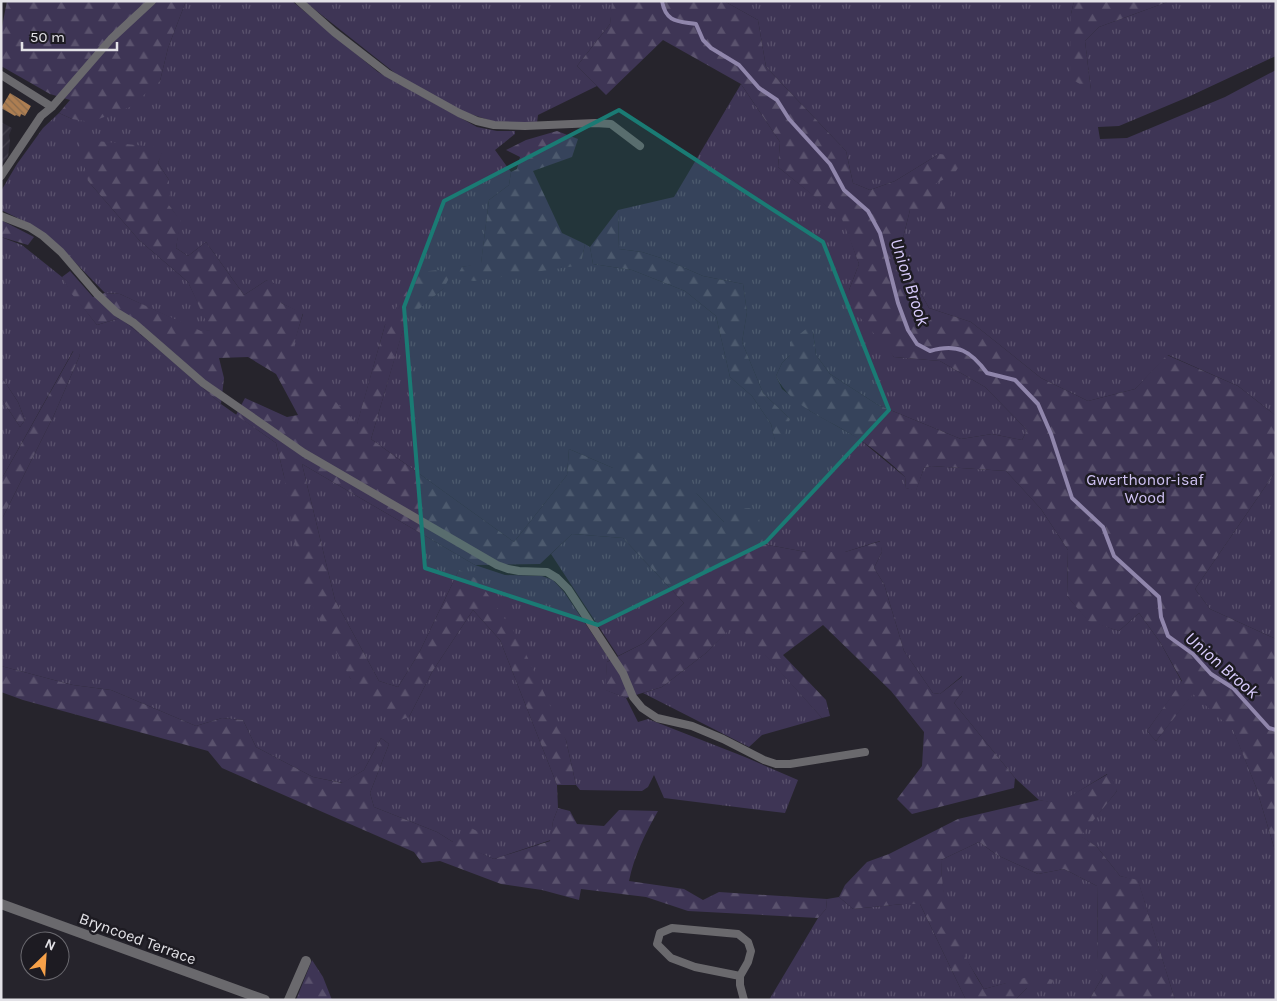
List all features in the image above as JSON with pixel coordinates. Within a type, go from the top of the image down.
[{"type":"street","name":"Bryncoed Terrace","points":[[1,904],[265,1000]]},
{"type":"street","points":[[289,1000],[306,961]]},
{"type":"lane","points":[[1,176],[41,116],[52,107],[111,39],[152,1]]},
{"type":"lane","points":[[299,1],[334,32],[387,72],[476,121],[509,126],[611,124],[640,146]]},
{"type":"lane","points":[[1,75],[52,107]]},
{"type":"lane","points":[[1,216],[29,227],[43,236],[61,252],[97,294],[116,312],[134,323],[203,383],[304,453],[497,565],[519,571],[547,572],[557,578],[568,589],[623,673],[633,698],[642,708],[657,718],[692,726],[776,764],[790,764],[865,752]]},
{"type":"lane","points":[[740,976],[695,967],[671,958],[657,944],[660,933],[672,928],[738,934],[748,942],[751,952],[740,976],[744,1000]]},
{"type":"highlighted area","points":[[619,110],[823,242],[889,410],[766,542],[598,625],[425,568],[404,307],[444,201]]},
{"type":"shaded area","points":[[1,122],[12,128],[9,135],[8,157],[1,165]]},
{"type":"green space","points":[[7,1],[186,1],[168,48],[160,81],[130,107],[91,122],[72,119],[59,113],[70,100],[50,94],[1,66],[1,32]]},
{"type":"green space","points":[[186,1],[292,1],[378,72],[477,127],[497,131],[515,131],[515,134],[495,150],[511,172],[509,185],[489,200],[481,264],[462,267],[582,259],[585,244],[590,247],[593,264],[632,270],[685,291],[716,316],[730,377],[752,396],[771,424],[775,440],[790,419],[763,393],[742,342],[747,312],[743,284],[703,276],[664,259],[642,252],[619,249],[618,210],[674,197],[741,84],[780,142],[778,167],[843,219],[859,264],[849,290],[894,357],[940,361],[985,387],[1027,430],[1022,440],[992,434],[961,439],[878,405],[830,374],[816,355],[813,332],[782,363],[776,376],[782,389],[810,411],[858,438],[905,477],[906,488],[916,490],[924,468],[931,466],[1006,471],[1041,509],[1068,550],[1067,596],[1088,620],[1119,631],[1139,613],[1160,642],[1182,682],[1147,731],[1156,741],[1193,693],[1233,729],[1256,787],[1276,854],[1276,1000],[1175,1000],[1138,881],[1120,876],[1097,847],[1080,836],[1117,791],[1107,774],[1058,804],[1039,800],[1015,778],[954,703],[963,691],[962,676],[940,694],[933,693],[904,651],[884,584],[874,568],[882,552],[880,541],[845,552],[806,552],[763,544],[724,522],[697,494],[613,468],[569,449],[567,475],[514,542],[371,439],[406,319],[444,288],[385,325],[357,425],[290,355],[303,314],[281,303],[267,280],[244,295],[206,242],[188,256],[176,248],[180,221],[169,205],[169,180],[158,163],[163,148],[88,181],[139,240],[188,282],[211,330],[201,332],[120,294],[105,293],[60,247],[32,225],[1,210],[1,191],[17,164],[43,128],[59,113],[72,119],[160,81],[168,48]]},
{"type":"green space","points":[[304,1],[613,2],[610,24],[577,66],[597,86],[538,115],[537,123],[495,122],[464,112],[400,77]]},
{"type":"green space","name":"Gwerthonor-isaf Wood","points":[[612,1],[724,1],[758,20],[766,67],[846,151],[853,183],[870,190],[895,181],[939,154],[958,156],[960,165],[954,174],[933,185],[951,193],[943,214],[910,210],[903,238],[904,263],[929,308],[971,322],[1041,378],[1088,401],[1135,389],[1167,355],[1238,386],[1275,415],[1276,471],[1195,589],[1210,609],[1276,639],[1276,854],[1256,787],[1233,730],[1193,694],[1156,741],[1147,731],[1182,681],[1160,642],[1139,613],[1119,631],[1088,621],[1067,596],[1068,550],[1041,509],[1006,471],[931,466],[924,468],[916,491],[906,488],[905,477],[882,456],[846,431],[801,405],[783,387],[776,376],[782,363],[790,355],[790,342],[806,329],[813,332],[816,355],[830,374],[878,405],[961,439],[992,434],[1022,440],[1027,430],[985,387],[940,361],[894,357],[851,307],[849,290],[859,264],[842,219],[778,167],[780,142],[741,84],[663,40],[606,95],[577,66],[610,24]]},
{"type":"green space","points":[[724,1],[1074,1],[1071,14],[1091,91],[1085,41],[1099,27],[1170,1],[1276,1],[1276,56],[1188,97],[1119,126],[1098,127],[1100,139],[1127,138],[1225,97],[1276,70],[1276,416],[1238,386],[1168,355],[1135,389],[1088,401],[1041,378],[971,322],[929,308],[904,263],[903,238],[910,210],[932,185],[939,154],[895,181],[870,190],[853,183],[846,151],[766,67],[758,20]]},
{"type":"green space","points":[[1074,1],[1170,1],[1099,27],[1085,41],[1091,91],[1070,78],[1071,14]]},
{"type":"green space","points":[[557,131],[578,139],[572,157],[533,171],[562,233],[585,244],[582,259],[575,266],[474,281],[456,278],[462,267],[481,263],[489,200],[509,185],[511,172],[517,169],[520,157],[506,150],[526,140]]},
{"type":"green space","points":[[78,139],[164,148],[158,163],[169,180],[169,205],[181,221],[176,248],[188,256],[206,242],[244,295],[267,280],[283,287],[281,303],[303,313],[291,355],[357,424],[385,325],[419,272],[439,270],[449,278],[444,288],[406,320],[371,439],[514,542],[567,475],[569,449],[613,468],[629,446],[697,494],[724,522],[736,509],[749,508],[758,512],[763,544],[806,552],[845,552],[881,541],[882,552],[874,568],[884,584],[904,651],[933,693],[940,694],[963,676],[963,691],[954,703],[1015,778],[1014,788],[912,814],[897,799],[922,766],[924,732],[891,691],[823,625],[783,655],[826,700],[830,716],[822,718],[736,623],[706,653],[662,687],[626,698],[605,690],[607,662],[644,643],[684,603],[623,538],[572,534],[540,564],[475,565],[302,464],[335,600],[379,681],[398,687],[419,653],[459,570],[477,579],[519,639],[566,740],[576,785],[557,785],[500,640],[473,610],[432,672],[409,717],[392,723],[350,678],[302,586],[284,476],[276,443],[236,415],[245,398],[287,417],[298,415],[276,374],[248,357],[219,358],[224,378],[221,404],[120,318],[97,325],[71,293],[62,277],[70,271],[93,297],[105,293],[120,294],[201,331],[210,330],[188,282],[139,240],[88,181]]},
{"type":"green space","points":[[618,210],[619,249],[642,252],[664,259],[703,276],[743,284],[747,312],[742,342],[763,393],[790,419],[784,436],[775,441],[771,424],[752,396],[730,377],[716,316],[685,291],[632,270],[593,264],[590,247]]},
{"type":"green space","points":[[1,220],[34,237],[28,245],[1,237]]},
{"type":"green space","points":[[1,237],[22,245],[62,277],[97,325],[120,318],[221,404],[276,443],[284,476],[350,678],[409,717],[432,672],[473,610],[500,640],[557,785],[558,808],[553,821],[551,840],[494,859],[453,842],[437,832],[374,807],[370,793],[389,744],[381,738],[364,770],[343,783],[313,777],[256,747],[243,720],[222,718],[196,726],[111,690],[73,685],[1,666],[1,521],[54,415],[80,355],[73,351],[1,480],[1,398],[20,427],[25,420],[18,402],[1,376]]},
{"type":"green space","points":[[74,350],[80,355],[54,415],[1,521],[1,480]]},
{"type":"green space","points":[[1,376],[18,402],[25,420],[20,427],[1,398]]},
{"type":"green space","points":[[302,464],[475,565],[505,575],[542,576],[553,580],[564,592],[610,660],[607,662],[606,690],[626,698],[638,722],[648,719],[798,780],[785,813],[664,798],[654,775],[648,787],[642,791],[580,790],[576,785],[566,740],[459,570],[419,653],[398,687],[379,681],[335,600]]},
{"type":"green space","points":[[1276,471],[1276,639],[1210,609],[1195,589]]},
{"type":"green space","points":[[572,534],[623,538],[684,603],[644,643],[618,656],[551,554]]},
{"type":"green space","points":[[736,622],[822,718],[762,735],[749,747],[643,693],[662,687],[706,653]]},
{"type":"green space","points":[[1,666],[73,685],[111,690],[196,726],[222,718],[243,720],[256,747],[313,777],[342,783],[364,770],[381,738],[389,744],[370,793],[374,807],[437,832],[453,842],[469,827],[479,832],[476,851],[494,859],[550,841],[553,821],[558,808],[570,811],[577,824],[604,826],[619,810],[658,811],[641,844],[629,881],[684,889],[703,900],[719,892],[827,899],[826,909],[818,918],[688,911],[646,897],[581,889],[579,900],[542,890],[501,884],[440,861],[422,863],[414,852],[222,768],[208,751],[23,700],[1,692]]},
{"type":"green space","points":[[1108,774],[1114,781],[1117,791],[1081,836],[1097,847],[1120,876],[1138,880],[1175,1000],[1089,1000],[1103,976],[1096,970],[1098,949],[1097,886],[1064,869],[1038,874],[997,855],[979,842],[941,860],[944,896],[948,912],[966,958],[984,989],[1035,975],[1053,980],[1051,986],[1027,988],[1015,1000],[966,1000],[920,904],[853,909],[839,897],[845,885],[867,862],[889,854],[958,819],[1039,800],[1058,803]]},
{"type":"green space","points":[[979,842],[997,855],[1038,874],[1064,869],[1097,886],[1097,970],[1103,976],[1089,1000],[1015,1000],[1027,988],[1007,983],[984,989],[964,956],[952,929],[946,907],[941,872],[941,860]]},
{"type":"green space","points":[[839,897],[853,909],[920,904],[966,1000],[769,1000],[818,918],[826,909],[827,899]]},
{"type":"green space","points":[[312,960],[323,977],[332,1000],[296,1000]]},
{"type":"building","points":[[10,93],[31,106],[25,116],[21,114],[20,117],[15,116],[1,108]]},
{"type":"waterway","name":"Union Brook","points":[[662,1],[666,13],[670,17],[674,20],[696,24],[703,40],[711,48],[739,65],[759,88],[777,100],[789,119],[830,164],[844,190],[868,211],[880,233],[898,303],[908,330],[917,344],[930,351],[948,348],[963,351],[975,359],[987,373],[1015,380],[1038,404],[1051,434],[1072,498],[1103,527],[1114,556],[1159,597],[1161,617],[1168,636],[1193,654],[1211,674],[1233,688],[1269,728],[1276,730]]}]
